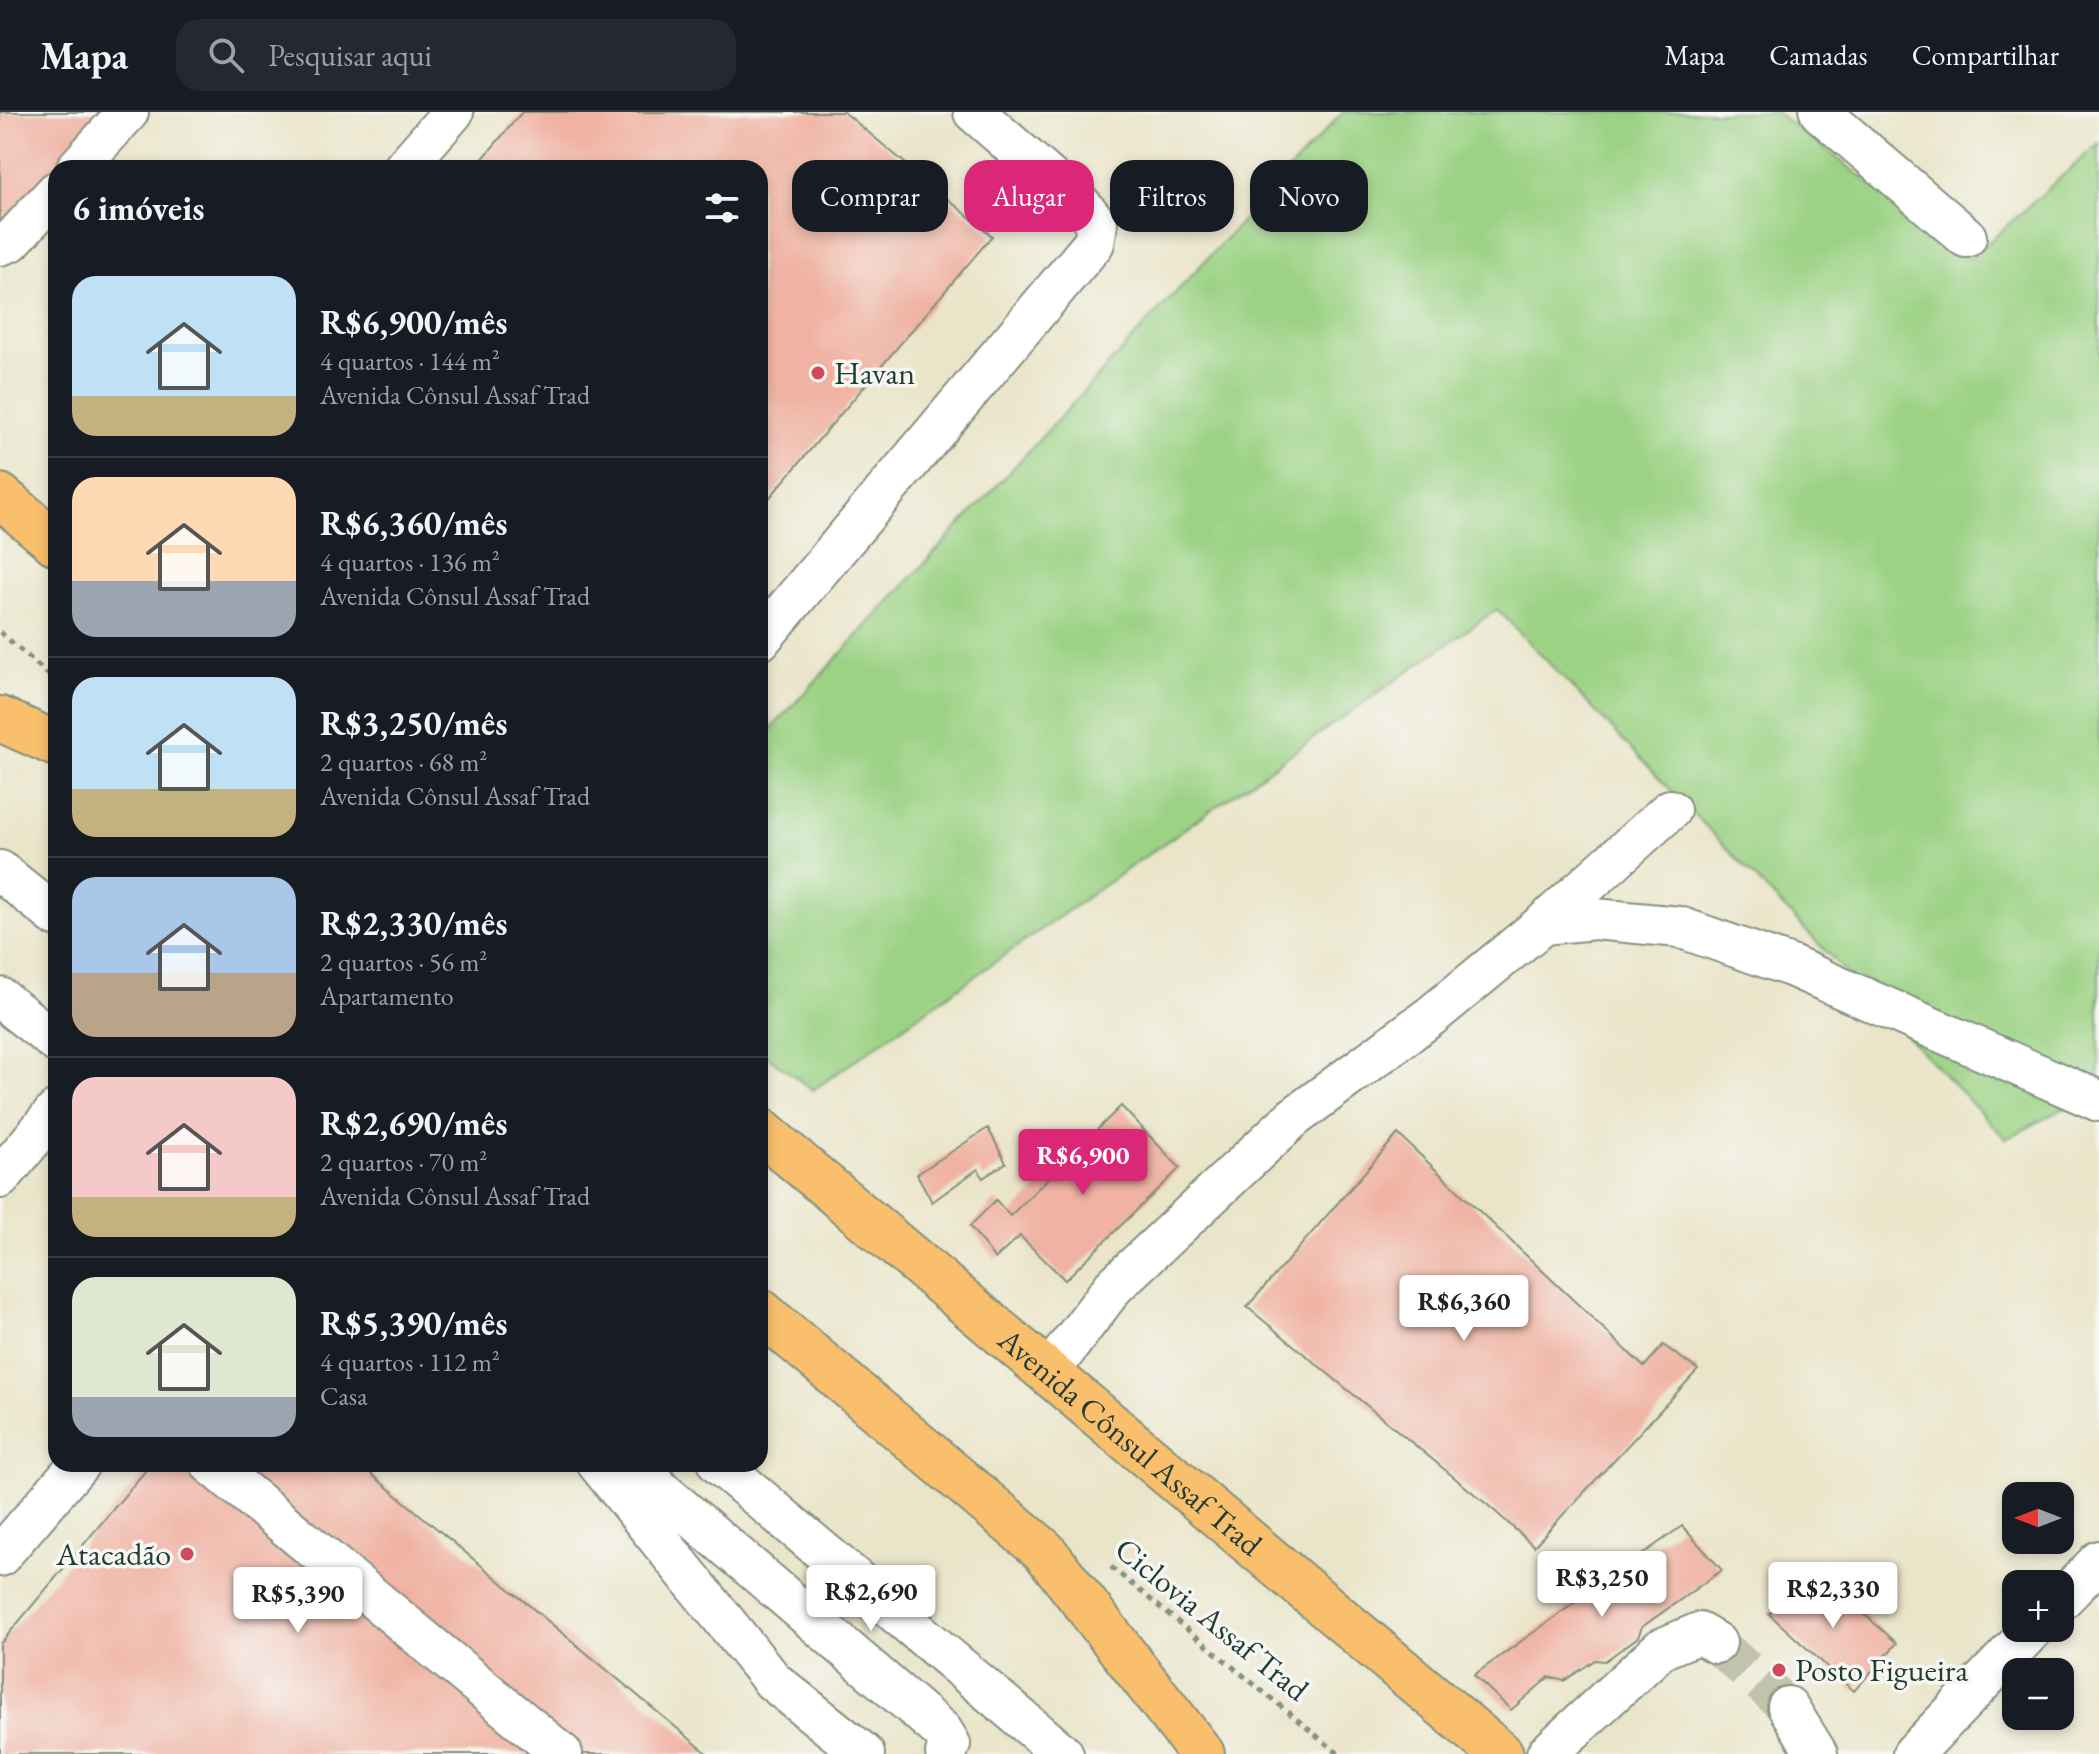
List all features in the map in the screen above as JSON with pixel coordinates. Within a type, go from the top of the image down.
[{"type":"main road","points":[[0,496],[48,536]]},
{"type":"main road","points":[[0,719],[48,740]]},
{"type":"main road","name":"Avenida Cônsul Assaf Trad","points":[[768,1137],[1501,1754]]},
{"type":"main road","points":[[768,1318],[1044,1551],[1202,1754]]},
{"type":"street","points":[[84,160],[128,112]]},
{"type":"street","points":[[411,160],[453,112]]},
{"type":"street","points":[[768,630],[1094,243],[1097,224],[1083,207],[974,112]]},
{"type":"street","points":[[1820,112],[1966,237]]},
{"type":"street","points":[[0,245],[11,241],[48,201]]},
{"type":"street","points":[[1049,1372],[1114,1286],[1293,1118],[1431,1016],[1543,924],[1670,810]]},
{"type":"street","points":[[0,871],[48,910]]},
{"type":"street","points":[[1543,924],[1595,919],[1679,927],[1791,966],[2099,1101]]},
{"type":"street","points":[[0,998],[48,1036]]},
{"type":"street","points":[[0,1178],[48,1121]]},
{"type":"street","points":[[0,1556],[72,1472]]},
{"type":"street","points":[[221,1472],[562,1754]]},
{"type":"street","points":[[604,1472],[773,1681],[864,1754]]},
{"type":"street","points":[[648,1472],[658,1488],[942,1731],[950,1744],[946,1754]]},
{"type":"street","points":[[728,1472],[1063,1754]]},
{"type":"street","points":[[2074,1587],[2099,1561]]},
{"type":"street","points":[[1547,1754],[1661,1649],[1699,1633],[1716,1643]]},
{"type":"street","points":[[1913,1754],[2021,1642]]},
{"type":"street","points":[[1788,1707],[1817,1754]]},
{"type":"path","points":[[0,632],[48,674]]},
{"type":"path","name":"Ciclovia Assaf Trad","points":[[1100,1558],[1339,1754]]},
{"type":"green space","points":[[1343,112],[1775,112],[1971,258],[2099,143],[2099,1090],[2006,1139],[1497,609],[813,1090],[768,1057],[768,732],[1250,212],[1250,232],[1368,232],[1368,160],[1299,160]]},
{"type":"building","points":[[0,112],[103,112],[63,160],[48,160],[48,177],[6,227],[0,222]]},
{"type":"building","name":"Havan","points":[[522,112],[844,112],[901,160],[792,160],[792,232],[948,232],[948,199],[964,213],[964,232],[987,232],[992,236],[768,500],[768,160],[482,160]]},
{"type":"building","points":[[1121,1106],[1180,1168],[1065,1280],[1020,1236],[995,1259],[970,1226],[996,1200],[1010,1216]]},
{"type":"building","points":[[988,1128],[1006,1163],[983,1178],[978,1169],[932,1202],[917,1174]]},
{"type":"building","points":[[1398,1134],[1644,1367],[1663,1345],[1698,1370],[1534,1546],[1247,1307]]},
{"type":"building","name":"Atacadão","points":[[144,1472],[369,1472],[708,1754],[0,1754],[0,1644]]},
{"type":"building","points":[[1682,1526],[1722,1570],[1642,1627],[1638,1637],[1605,1661],[1595,1660],[1564,1681],[1549,1677],[1511,1710],[1474,1675]]},
{"type":"building","points":[[1813,1569],[1897,1643],[1854,1691],[1769,1614]]},
{"type":"tunnel","points":[[1716,1643],[1788,1707]]},
{"type":"place","name":"Havan","points":[[818,373]]},
{"type":"place","name":"Atacadão","points":[[187,1554]]},
{"type":"place","name":"Posto Figueira","points":[[1779,1670]]}]
